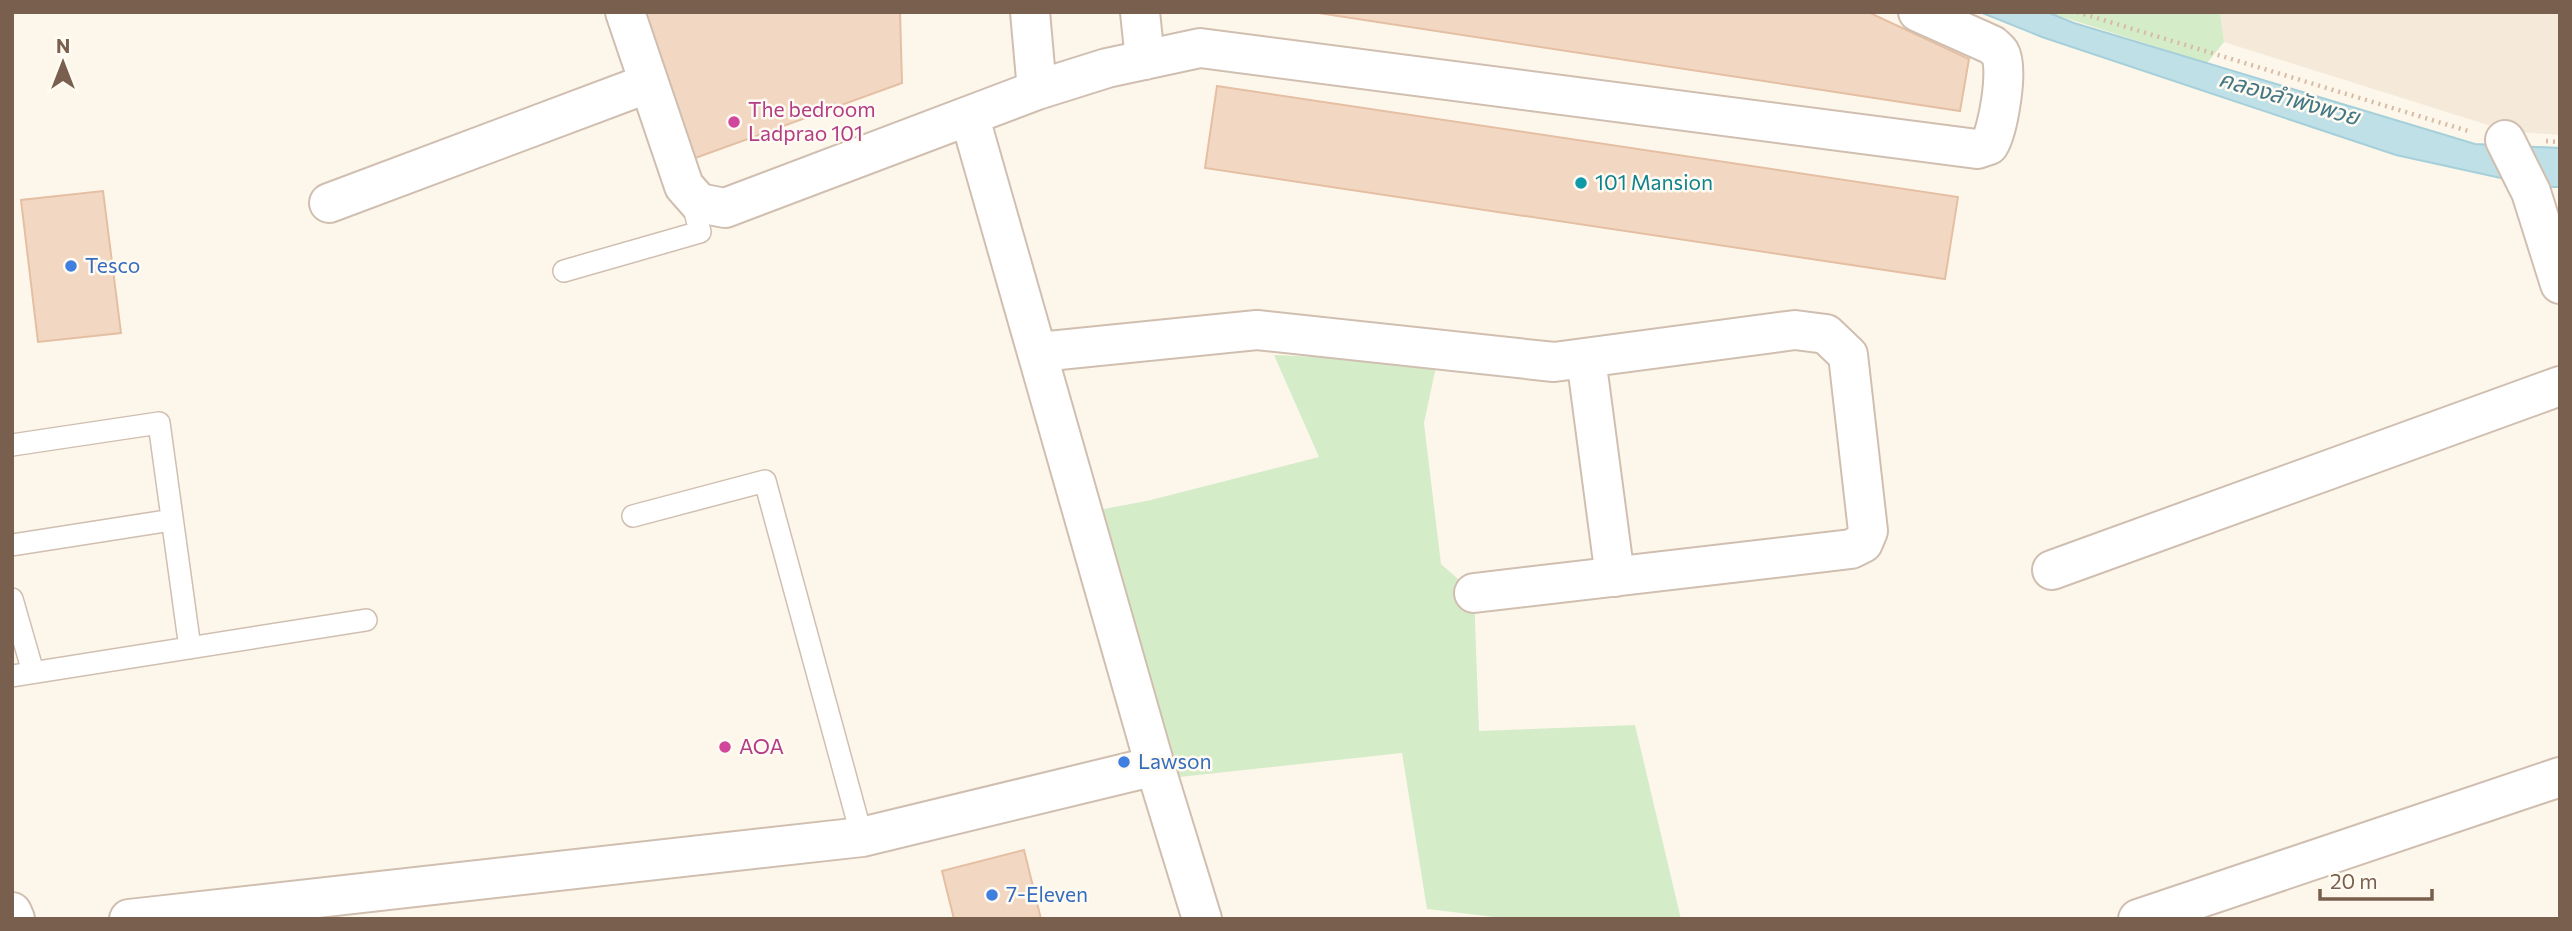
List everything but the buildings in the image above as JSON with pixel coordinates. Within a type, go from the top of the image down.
[{"type":"street","points":[[625,12],[684,186],[699,203],[725,208],[970,118],[1037,90],[1107,68],[1200,48],[1977,149],[1989,145],[1995,135],[2003,72],[2001,54],[1992,45],[1918,12]]},
{"type":"street","points":[[1030,12],[1037,90]]},
{"type":"street","points":[[1140,12],[1145,60]]},
{"type":"street","points":[[329,203],[649,83]]},
{"type":"street","points":[[970,118],[1039,352],[1155,766],[1202,919]]},
{"type":"street","points":[[2505,140],[2531,192],[2560,284]]},
{"type":"street","points":[[1039,352],[1256,330],[1554,362],[1795,330],[1826,334],[1847,355],[1868,531],[1863,542],[1851,549],[1474,593]]},
{"type":"street","points":[[1586,358],[1615,576]]},
{"type":"street","points":[[2052,570],[2560,386]]},
{"type":"street","points":[[129,919],[310,909],[862,837],[1155,766]]},
{"type":"street","points":[[2138,919],[2560,777]]},
{"type":"street","points":[[12,912],[15,919]]},
{"type":"lane","points":[[564,271],[700,232],[690,192]]},
{"type":"lane","points":[[12,445],[159,423],[190,648]]},
{"type":"lane","points":[[633,516],[765,481],[862,837]]},
{"type":"lane","points":[[12,545],[172,520]]},
{"type":"lane","points":[[12,599],[23,674],[366,620]]},
{"type":"path","points":[[2077,12],[2505,140]]},
{"type":"shaded area","points":[[2220,12],[2560,12],[2560,135],[2507,131],[2224,42]]},
{"type":"green space","points":[[2047,12],[2220,12],[2224,42],[2207,63]]},
{"type":"green space","points":[[1274,355],[1437,362],[1424,423],[1441,564],[1474,593],[1479,731],[1635,725],[1681,919],[1511,919],[1427,909],[1402,753],[1170,778],[1099,510],[1151,500],[1319,457]]},
{"type":"water","name":"คลองลำพังพวย","points":[[1980,12],[2047,12],[2074,23],[2475,144],[2560,148],[2560,187],[2542,187],[2396,155],[2042,37]]},
{"type":"place","name":"The bedroom Ladprao 101","points":[[734,122]]},
{"type":"place","name":"101 Mansion","points":[[1581,183]]},
{"type":"place","name":"Tesco","points":[[71,266]]},
{"type":"place","name":"AOA","points":[[725,747]]},
{"type":"place","name":"Lawson","points":[[1124,762]]},
{"type":"place","name":"7-Eleven","points":[[992,895]]}]
